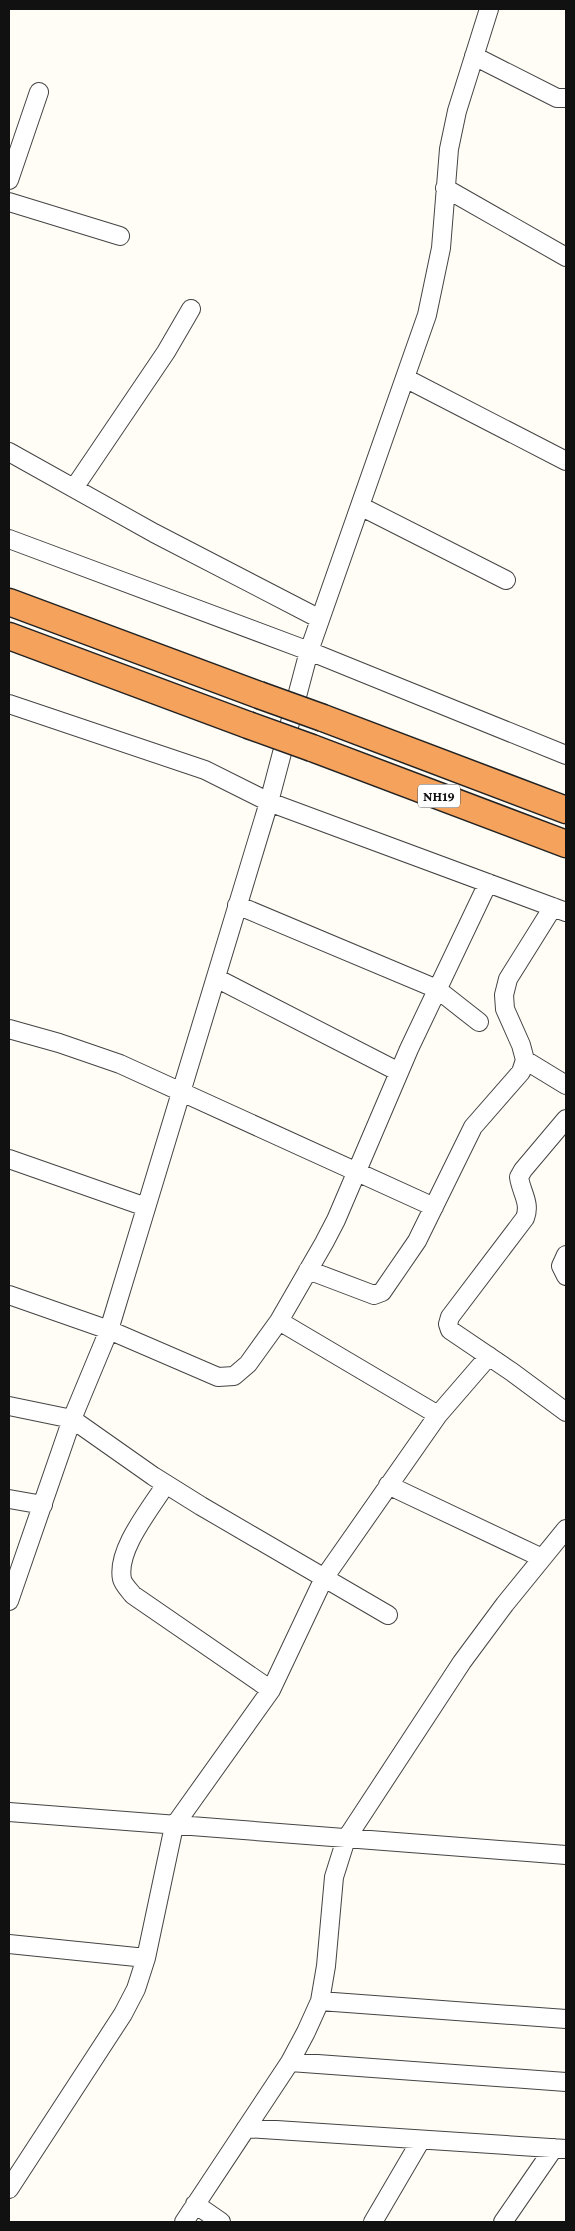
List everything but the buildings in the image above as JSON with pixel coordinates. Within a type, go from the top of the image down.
[{"type":"highway","name":"NH19","points":[[9,602],[566,810]]},
{"type":"highway","name":"NH19","points":[[9,636],[566,844]]},
{"type":"street","points":[[9,1601],[72,1419],[109,1330],[269,802],[309,651],[427,315],[441,248],[449,149],[457,111],[489,9]]},
{"type":"street","points":[[474,56],[557,98],[566,98]]},
{"type":"street","points":[[9,180],[39,92]]},
{"type":"street","points":[[445,188],[566,257]]},
{"type":"street","points":[[9,202],[120,236]]},
{"type":"street","points":[[74,488],[166,352],[191,309]]},
{"type":"street","points":[[405,378],[566,461]]},
{"type":"street","points":[[9,452],[154,533],[320,619]]},
{"type":"street","points":[[360,506],[506,580]]},
{"type":"street","points":[[9,539],[309,651],[566,755]]},
{"type":"street","points":[[9,704],[205,770],[269,802],[560,910],[508,979],[504,995],[505,1009],[521,1045],[525,1060],[521,1072],[473,1126],[417,1241],[382,1292],[374,1295],[362,1292],[308,1270]]},
{"type":"street","points":[[9,1295],[109,1330],[218,1377],[234,1376],[248,1364],[279,1321],[336,1220],[399,1072],[488,883]]},
{"type":"street","points":[[237,906],[437,989],[479,1022]]},
{"type":"street","points":[[216,978],[399,1072]]},
{"type":"street","points":[[9,1029],[94,1054],[181,1090],[434,1207]]},
{"type":"street","points":[[525,1060],[566,1085]]},
{"type":"street","points":[[566,1119],[519,1177],[528,1202],[525,1218],[450,1317],[448,1324],[450,1330],[566,1412]]},
{"type":"street","points":[[9,1159],[146,1207]]},
{"type":"street","points":[[566,1255],[561,1266],[566,1276]]},
{"type":"street","points":[[279,1321],[438,1415]]},
{"type":"street","points":[[9,2189],[123,2014],[136,1989],[146,1958],[174,1826],[271,1690],[324,1578],[438,1415],[489,1356]]},
{"type":"street","points":[[9,1406],[72,1419],[166,1484],[388,1615]]},
{"type":"street","points":[[166,1484],[130,1540],[121,1563],[122,1580],[132,1595],[271,1690]]},
{"type":"street","points":[[388,1485],[542,1558]]},
{"type":"street","points":[[9,1498],[43,1506]]},
{"type":"street","points":[[184,2222],[290,2062],[320,2001],[326,1966],[334,1877],[346,1839],[462,1662],[566,1529]]},
{"type":"street","points":[[9,1812],[566,1855]]},
{"type":"street","points":[[9,1944],[146,1958]]},
{"type":"street","points":[[320,2001],[566,2019]]},
{"type":"street","points":[[290,2062],[566,2082]]},
{"type":"street","points":[[246,2128],[560,2149]]},
{"type":"street","points":[[372,2222],[421,2140]]},
{"type":"street","points":[[503,2222],[560,2149]]},
{"type":"street","points":[[195,2204],[221,2222]]}]
